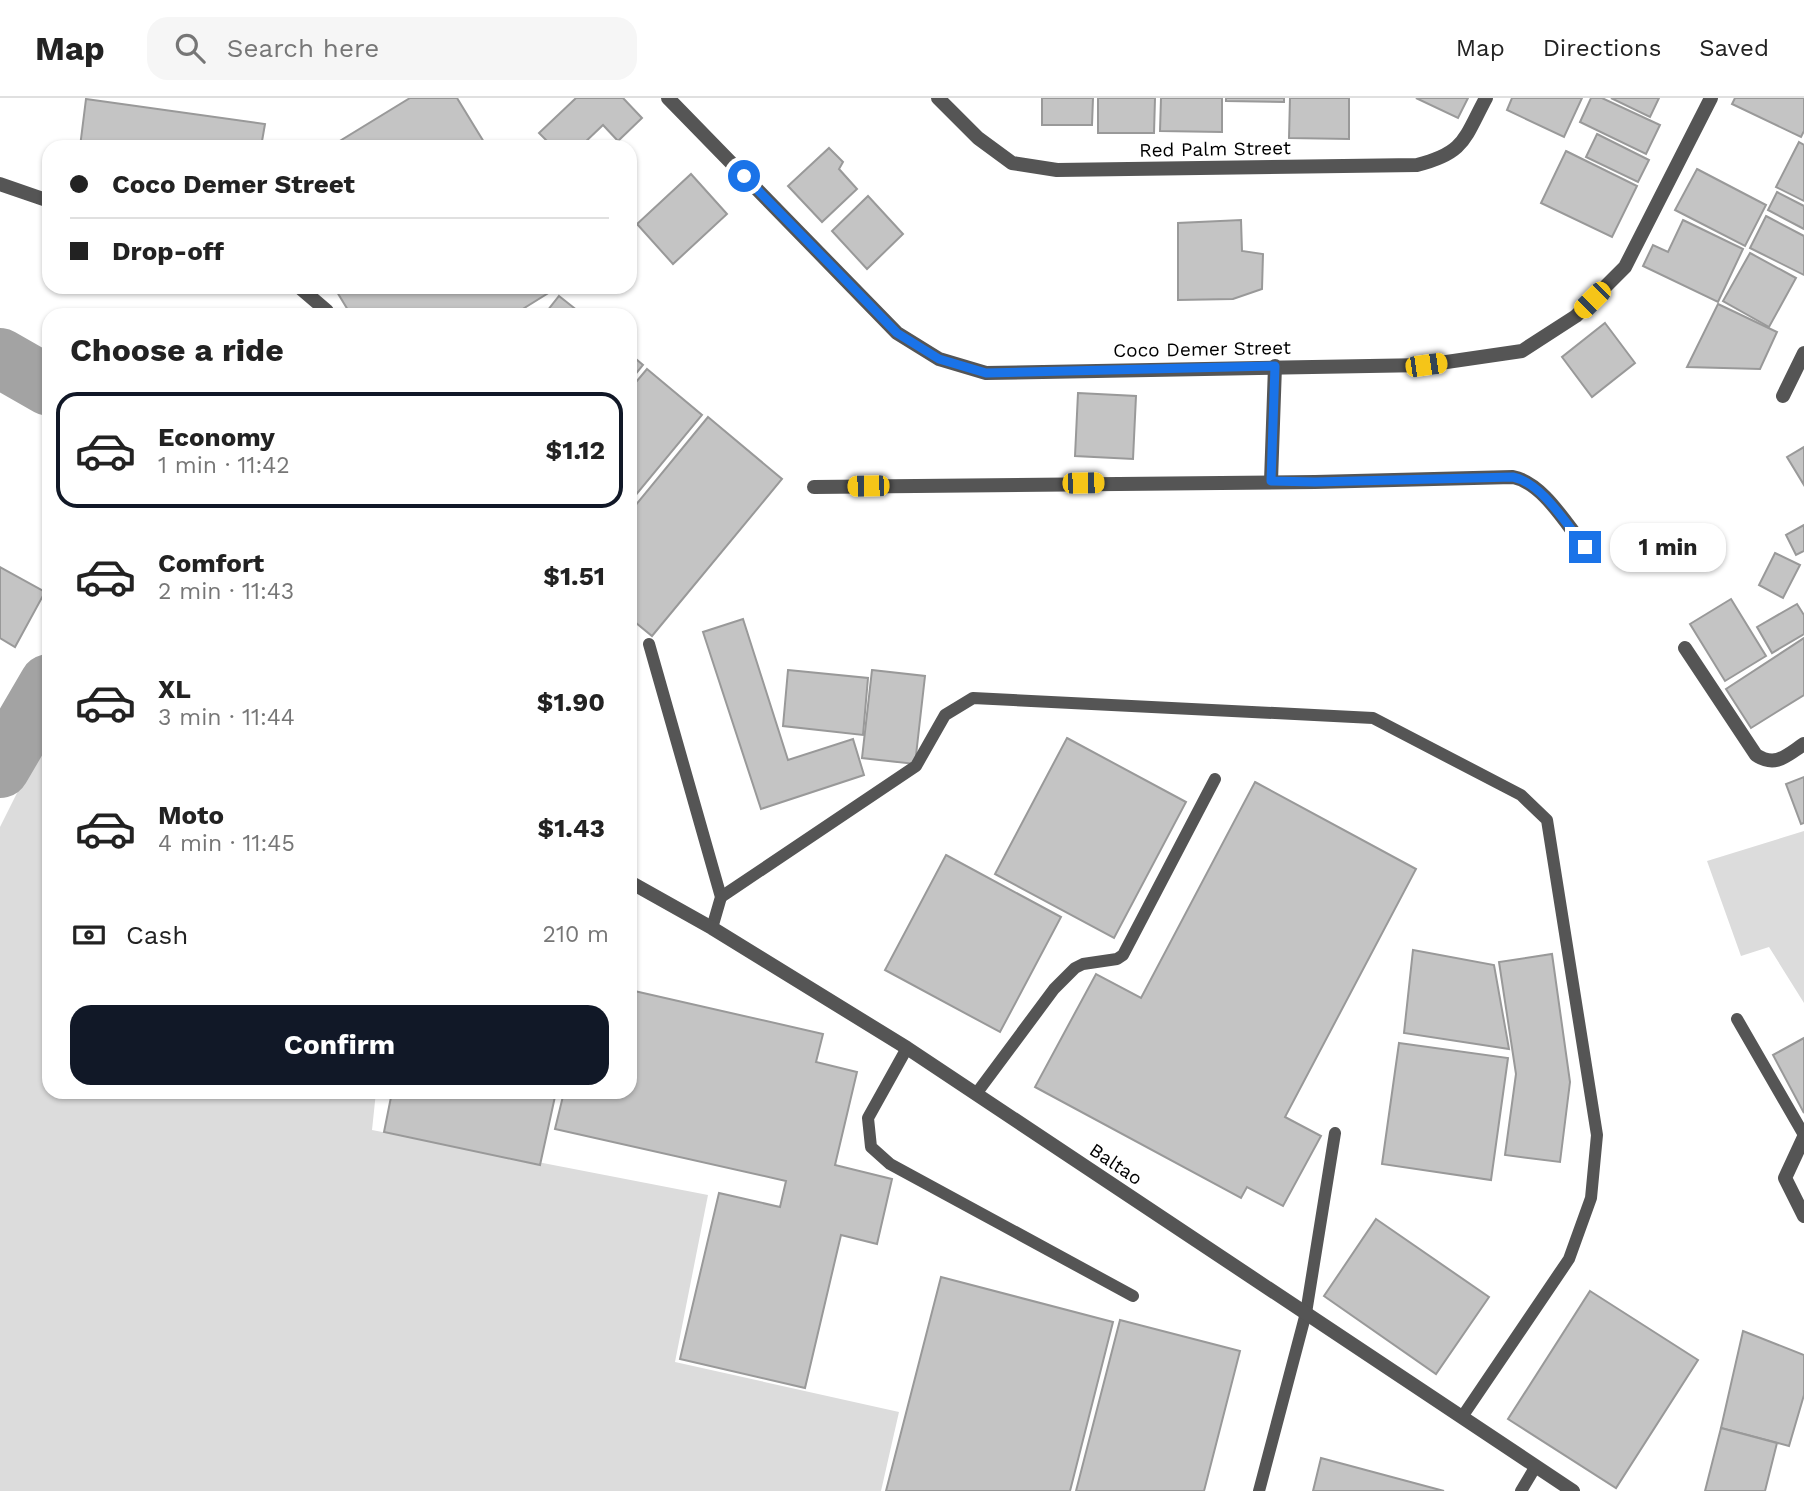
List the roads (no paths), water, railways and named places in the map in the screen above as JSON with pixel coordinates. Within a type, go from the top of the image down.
[{"type":"street","name":"Coco Demer Street","points":[[668,98],[897,333],[939,359],[986,373],[1426,365],[1521,351],[1576,316],[1625,267],[1711,98]]},
{"type":"street","name":"Red Palm Street","points":[[938,98],[978,138],[1012,163],[1057,170],[1417,164],[1442,158],[1462,144],[1486,98]]},
{"type":"street","points":[[0,184],[42,199]]},
{"type":"street","points":[[307,294],[324,308]]},
{"type":"street","points":[[1783,396],[1804,353]]},
{"type":"street","points":[[1271,481],[1275,366]]},
{"type":"street","points":[[814,487],[1315,482],[1513,477],[1524,479],[1535,486],[1585,547]]},
{"type":"street","points":[[1685,648],[1756,755],[1765,761],[1777,762],[1804,744]]},
{"type":"street","name":"Baltao","points":[[637,886],[712,928],[907,1048],[1573,1491]]},
{"type":"street","points":[[1804,1136],[1785,1178],[1804,1216]]},
{"type":"lane","points":[[649,644],[721,897],[712,928]]},
{"type":"lane","points":[[721,897],[916,766],[945,715],[973,698],[1373,718],[1521,795],[1547,820],[1597,1135],[1591,1198],[1569,1259],[1462,1418]]},
{"type":"lane","points":[[976,1094],[1054,989],[1075,968],[1083,964],[1117,959],[1123,955],[1215,779]]},
{"type":"lane","points":[[1737,1019],[1804,1136]]},
{"type":"lane","points":[[907,1048],[869,1118],[871,1147],[890,1164],[1133,1296]]},
{"type":"lane","points":[[1259,1491],[1306,1313],[1335,1133]]},
{"type":"lane","points":[[1521,1491],[1536,1466]]},
{"type":"waterway","points":[[0,358],[42,382]]},
{"type":"waterway","points":[[0,371],[13,365]]},
{"type":"waterway","points":[[0,768],[42,696]]}]
